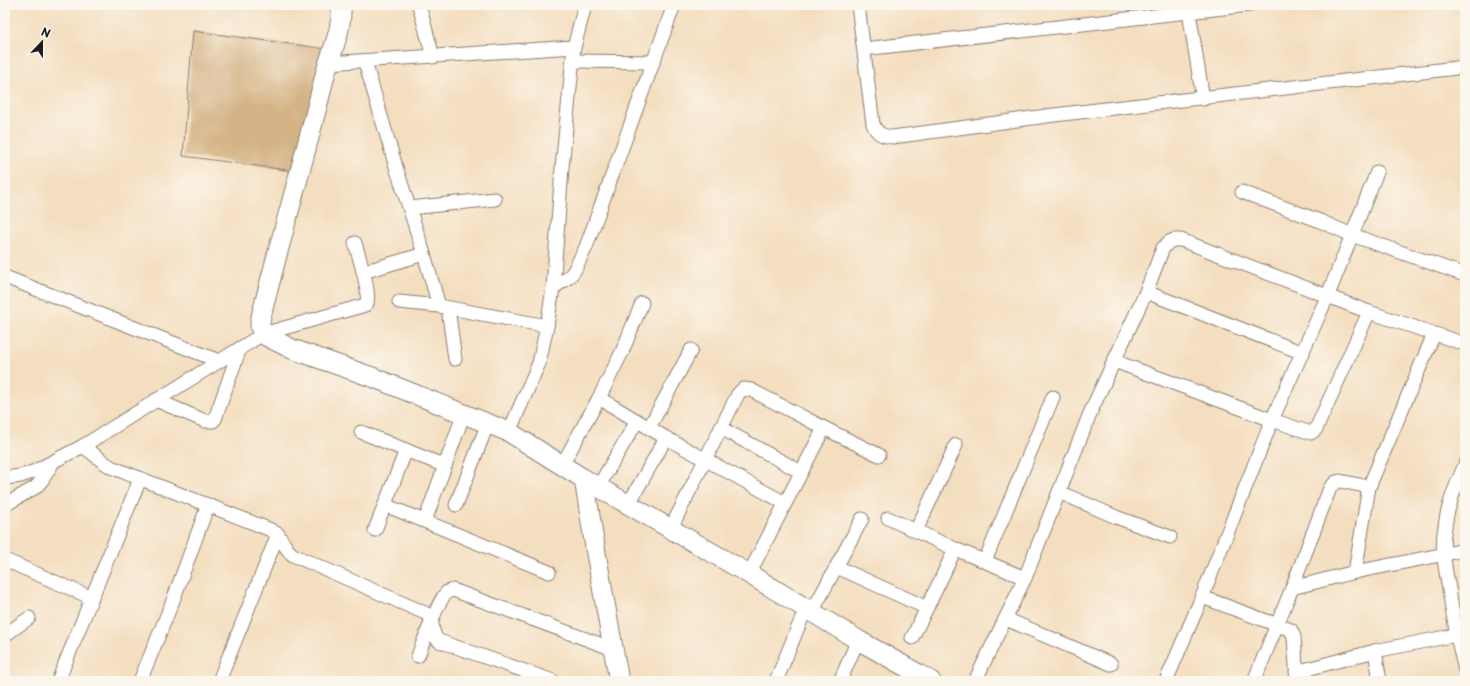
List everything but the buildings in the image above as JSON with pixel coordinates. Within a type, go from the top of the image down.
[{"type":"street","points":[[341,5],[341,21],[328,63],[312,128],[278,248],[260,321],[260,327],[263,334],[271,340],[292,349],[372,377],[509,432],[670,530],[749,574],[809,610],[858,640],[909,676],[931,681]]},
{"type":"street","points":[[419,5],[434,57]]},
{"type":"street","points":[[509,432],[539,363],[548,326],[553,288],[562,168],[574,47],[585,5]]},
{"type":"street","points":[[553,288],[569,277],[574,271],[586,247],[674,5]]},
{"type":"street","points":[[858,5],[869,105],[876,131],[885,137],[1054,115],[1203,99],[1258,91],[1465,67]]},
{"type":"street","points":[[864,49],[1248,5]]},
{"type":"street","points":[[1189,12],[1203,99]]},
{"type":"street","points":[[328,63],[365,62],[574,47]]},
{"type":"street","points":[[573,61],[653,62]]},
{"type":"street","points":[[365,62],[396,167],[424,254],[444,307],[455,359]]},
{"type":"street","points":[[1166,681],[1202,597],[1272,420],[1328,295],[1377,172]]},
{"type":"street","points":[[1242,192],[1320,221],[1352,235],[1465,275]]},
{"type":"street","points":[[410,208],[495,199]]},
{"type":"street","points":[[975,681],[1025,578],[1091,411],[1146,292],[1163,248],[1169,242],[1181,240],[1328,295],[1369,312],[1465,344]]},
{"type":"street","points":[[5,478],[21,476],[84,446],[263,334],[365,305],[368,300],[363,272],[355,243]]},
{"type":"street","points":[[363,272],[424,254]]},
{"type":"street","points":[[5,277],[219,361]]},
{"type":"street","points":[[1146,292],[1303,352]]},
{"type":"street","points":[[399,302],[444,307],[548,326]]},
{"type":"street","points":[[562,465],[599,398],[622,352],[642,303]]},
{"type":"street","points":[[1114,360],[1191,391],[1311,433],[1316,429],[1369,312]]},
{"type":"street","points":[[1355,572],[1369,487],[1434,334]]},
{"type":"street","points":[[156,400],[205,421],[213,422],[240,348]]},
{"type":"street","points":[[649,428],[691,350]]},
{"type":"street","points":[[670,530],[738,394],[743,389],[747,388],[879,455]]},
{"type":"street","points":[[984,561],[1053,397]]},
{"type":"street","points":[[599,398],[666,438],[785,503]]},
{"type":"street","points":[[425,521],[464,413]]},
{"type":"street","points":[[619,681],[596,553],[591,483],[637,421]]},
{"type":"street","points":[[456,506],[488,423]]},
{"type":"street","points":[[721,428],[801,472]]},
{"type":"street","points":[[749,574],[824,428]]},
{"type":"street","points":[[361,432],[445,466]]},
{"type":"street","points":[[628,505],[666,438]]},
{"type":"street","points":[[84,446],[104,463],[140,479],[270,530],[278,534],[290,553],[293,555],[429,615],[432,620],[434,636],[439,641],[553,681]]},
{"type":"street","points":[[916,531],[956,446]]},
{"type":"street","points":[[375,530],[406,450]]},
{"type":"street","points":[[5,506],[36,487],[53,462]]},
{"type":"street","points":[[1465,465],[1453,491],[1448,508],[1443,554],[1456,635],[1465,670]]},
{"type":"street","points":[[58,681],[140,479]]},
{"type":"street","points":[[1254,681],[1292,588],[1331,485],[1340,481],[1369,487]]},
{"type":"street","points":[[1059,492],[1116,517],[1170,537]]},
{"type":"street","points":[[140,681],[172,603],[208,505]]},
{"type":"street","points":[[385,505],[549,572]]},
{"type":"street","points":[[888,518],[955,549],[1025,578]]},
{"type":"street","points":[[776,681],[809,610],[837,567],[862,519]]},
{"type":"street","points":[[219,681],[278,534]]},
{"type":"street","points":[[912,638],[955,549]]},
{"type":"street","points":[[1292,588],[1355,572],[1465,550]]},
{"type":"street","points":[[5,560],[92,598]]},
{"type":"street","points":[[837,567],[927,608]]},
{"type":"street","points":[[418,656],[432,620],[446,593],[453,590],[614,649]]},
{"type":"street","points":[[1202,597],[1277,624],[1292,632],[1296,677],[1375,651],[1456,635]]},
{"type":"street","points":[[5,635],[29,618]]},
{"type":"street","points":[[1006,619],[1111,664]]},
{"type":"street","points":[[840,681],[858,640]]},
{"type":"street","points":[[1375,651],[1380,681]]}]
